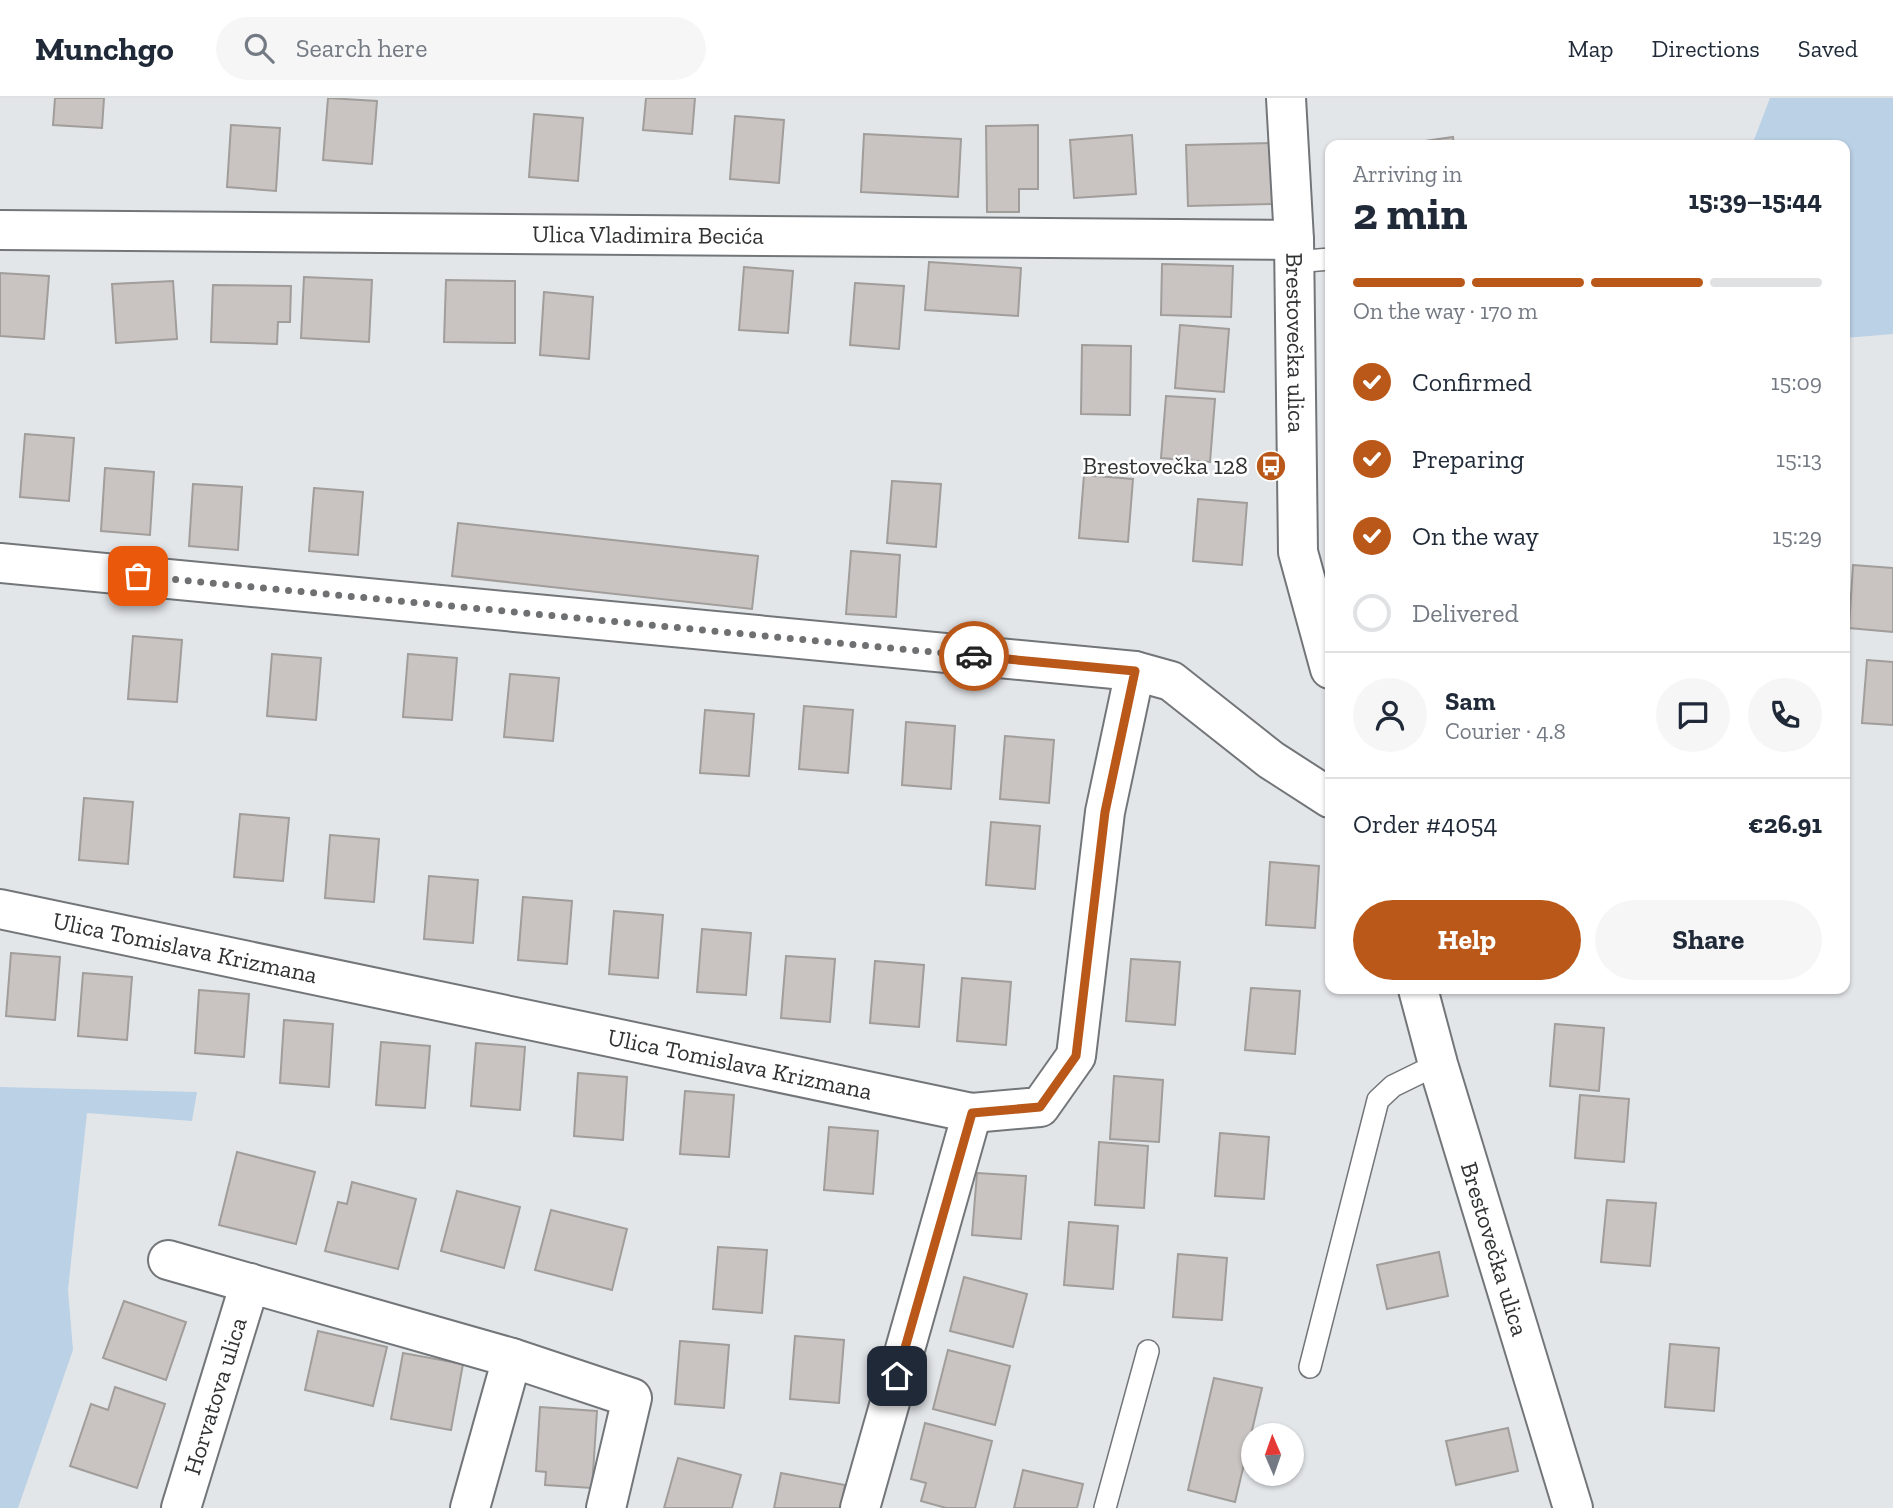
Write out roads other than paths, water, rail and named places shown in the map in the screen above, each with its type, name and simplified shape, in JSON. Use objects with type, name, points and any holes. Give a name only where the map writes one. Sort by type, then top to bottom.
[{"type":"street","name":"Brestovečka ulica","points":[[1286,98],[1306,254],[1298,552],[1325,651]]},
{"type":"street","name":"Ulica Vladimira Becića","points":[[0,230],[1306,254]]},
{"type":"street","points":[[0,563],[1135,671],[1171,681],[1271,760],[1325,794]]},
{"type":"street","name":"Ulica Tomislava Krizmana","points":[[0,909],[972,1113],[1040,1107],[1076,1056],[1105,812],[1135,671]]},
{"type":"street","name":"Brestovečka ulica","points":[[1419,994],[1438,1064],[1573,1508]]},
{"type":"street","points":[[860,1508],[972,1113]]},
{"type":"street","points":[[168,1260],[512,1358],[632,1398],[606,1508]]},
{"type":"street","name":"Horvatova ulica","points":[[181,1508],[250,1283]]},
{"type":"street","points":[[470,1508],[512,1358]]},
{"type":"lane","points":[[1310,1367],[1378,1100],[1393,1086],[1438,1064]]},
{"type":"lane","points":[[1105,1508],[1148,1351]]},
{"type":"place","name":"Brestovečka 128","points":[[1271,466]]}]
